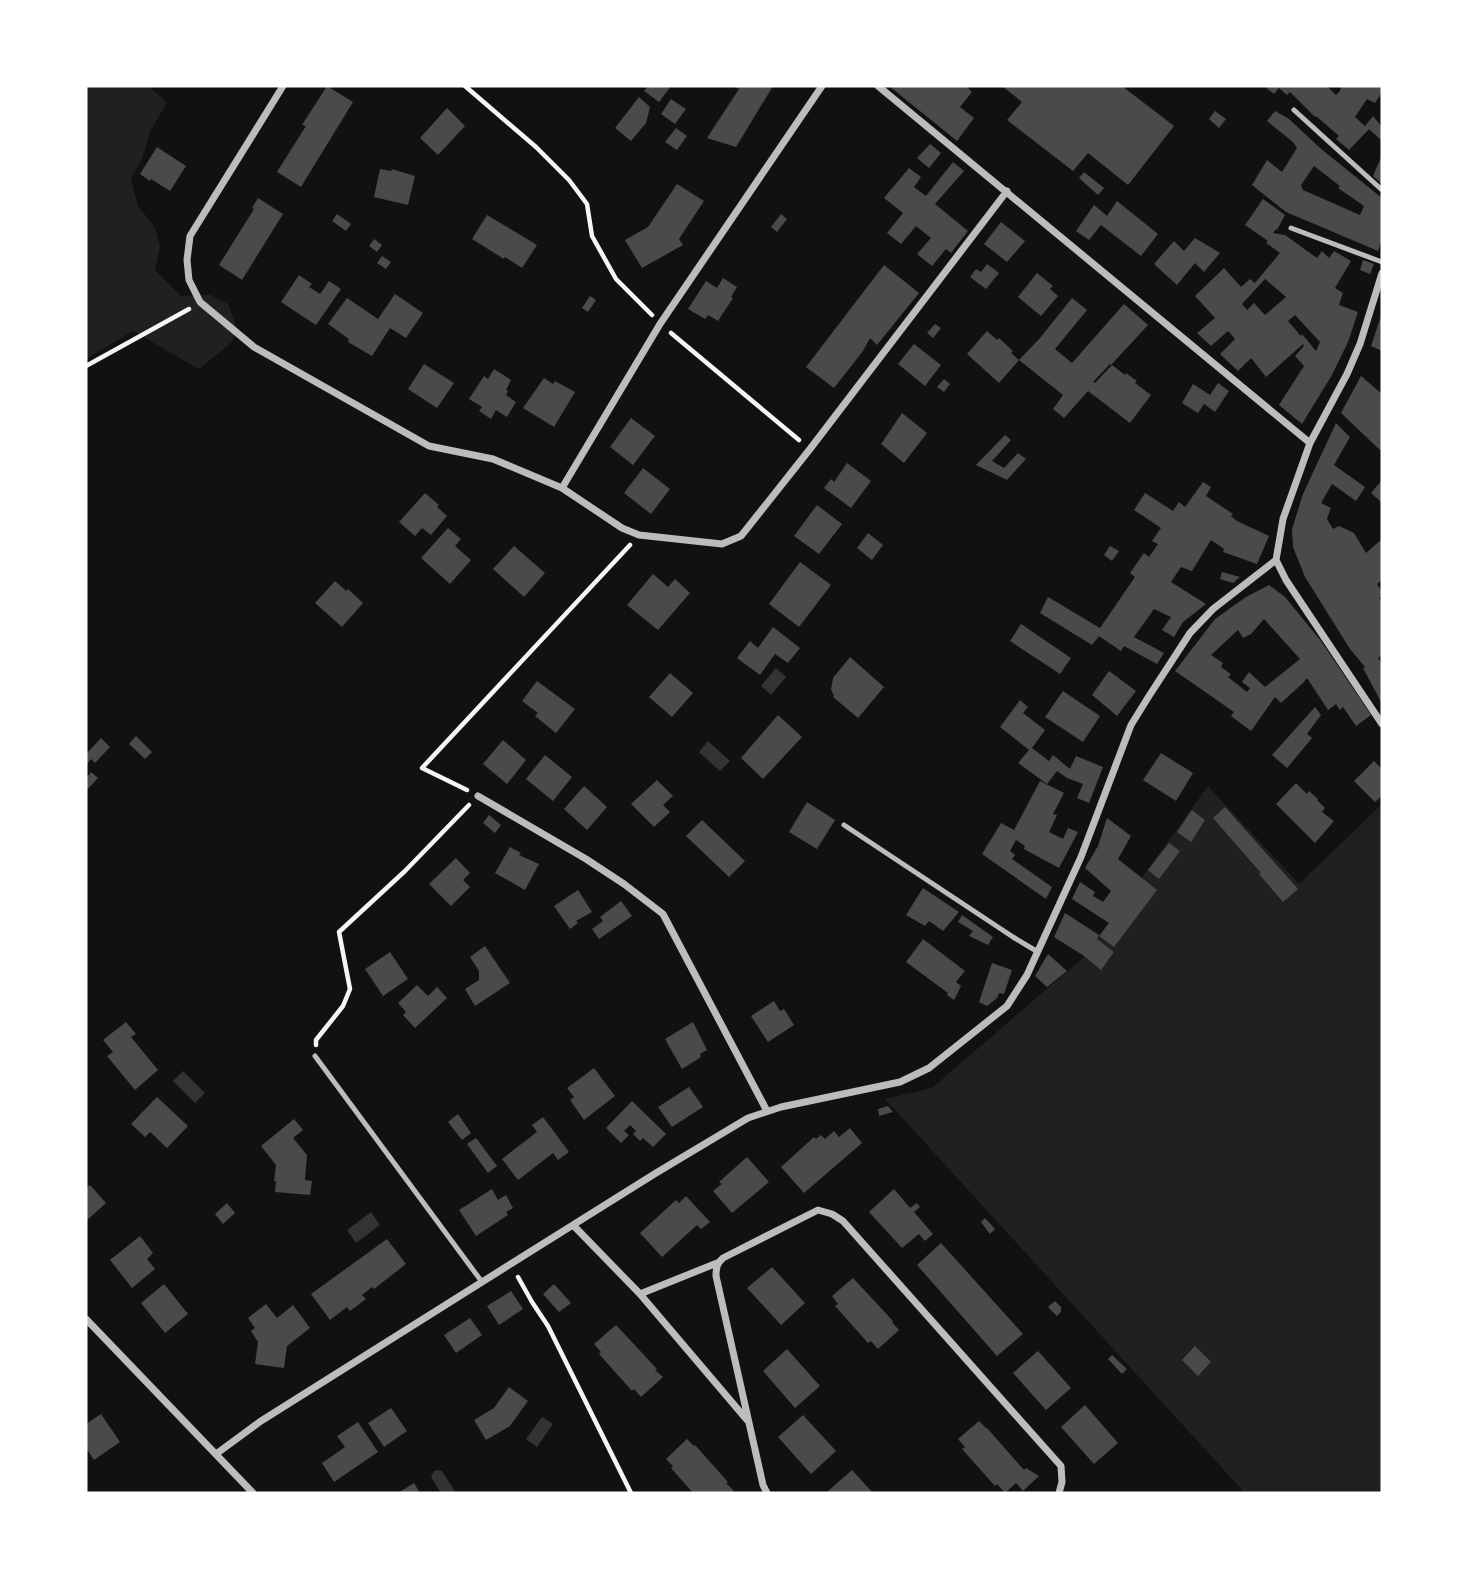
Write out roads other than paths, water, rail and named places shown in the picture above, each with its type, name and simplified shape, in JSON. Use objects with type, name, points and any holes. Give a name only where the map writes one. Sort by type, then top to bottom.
[{"type":"street","points":[[283,86],[190,236],[187,260],[189,280],[200,302],[254,346],[429,446],[493,459],[562,488],[622,528],[639,535],[722,544],[741,536],[1007,191]]},
{"type":"street","points":[[562,488],[660,324],[822,86]]},
{"type":"street","points":[[878,86],[1310,443]]},
{"type":"street","points":[[1382,273],[1360,344],[1310,443],[1283,520],[1276,560],[1286,580],[1382,724]]},
{"type":"street","points":[[216,1454],[261,1421],[748,1118],[781,1107],[900,1082],[929,1068],[1007,1006],[1027,975],[1085,846],[1131,724],[1190,633],[1213,609],[1276,560]]},
{"type":"street","points":[[478,796],[586,859],[663,914],[767,1111]]},
{"type":"street","points":[[640,1294],[718,1263],[818,1210],[832,1214],[843,1221],[1061,1466],[1062,1482],[1059,1493]]},
{"type":"street","points":[[573,1225],[640,1294],[749,1422]]},
{"type":"street","points":[[718,1263],[716,1276],[763,1485],[768,1493]]},
{"type":"street","points":[[86,1319],[253,1493]]},
{"type":"lane","points":[[1294,110],[1382,191]]},
{"type":"lane","points":[[1291,228],[1382,261]]},
{"type":"lane","points":[[844,825],[1038,951]]},
{"type":"lane","points":[[315,1056],[482,1282]]}]
